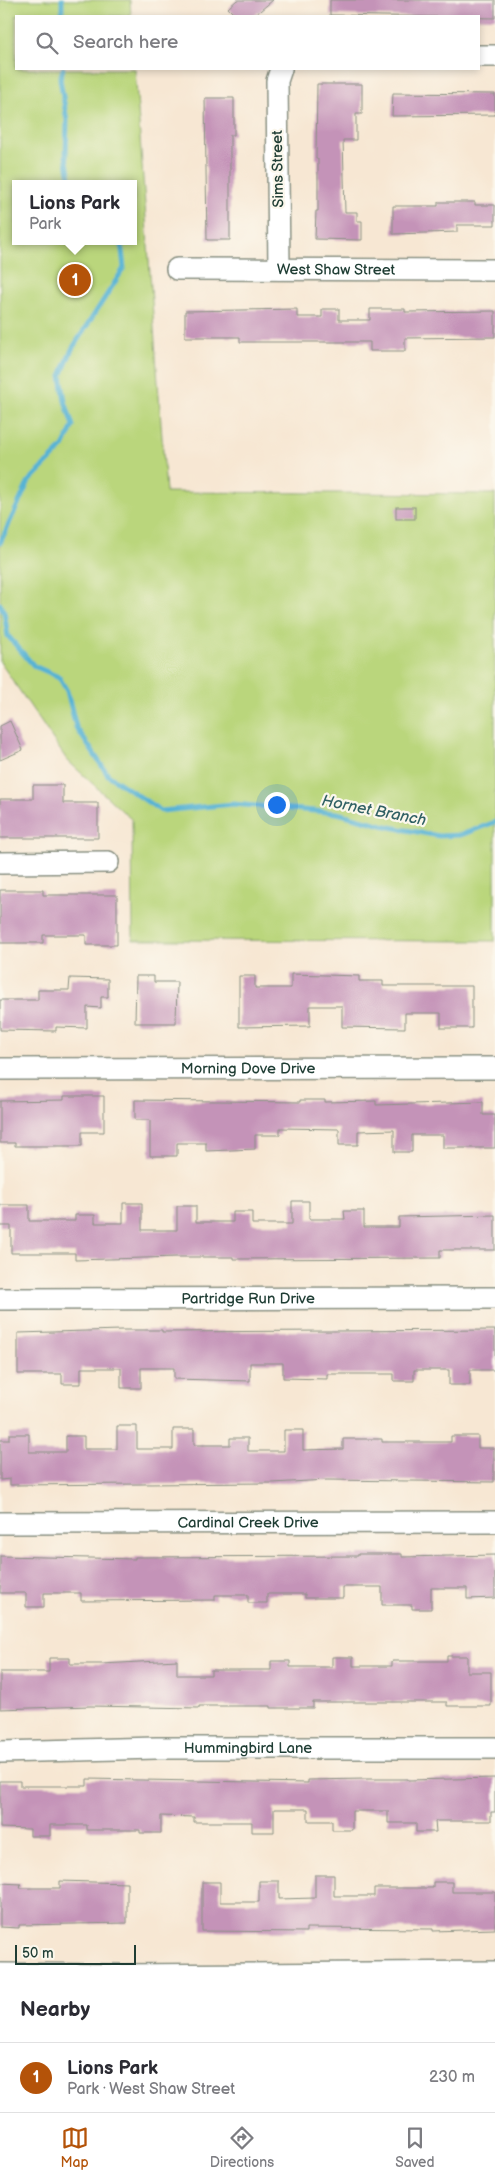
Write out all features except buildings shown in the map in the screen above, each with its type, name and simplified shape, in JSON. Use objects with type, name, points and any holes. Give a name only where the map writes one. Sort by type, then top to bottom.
[{"type":"street","points":[[480,56],[495,56]]},
{"type":"street","name":"Sims Street","points":[[279,269],[277,81],[281,70]]},
{"type":"street","name":"West Shaw Street","points":[[176,269],[495,270]]},
{"type":"street","points":[[0,863],[108,862]]},
{"type":"street","name":"Morning Dove Drive","points":[[0,1068],[495,1068]]},
{"type":"street","name":"Partridge Run Drive","points":[[0,1299],[495,1298]]},
{"type":"street","name":"Cardinal Creek Drive","points":[[0,1523],[495,1522]]},
{"type":"street","name":"Hummingbird Lane","points":[[0,1752],[156,1748],[495,1748]]},
{"type":"street","points":[[0,1974],[123,1976],[495,1972]]},
{"type":"green space","points":[[0,0],[130,0],[131,15],[15,15],[15,70],[135,70],[166,492],[495,494],[495,941],[133,940],[132,820],[67,760],[0,662]]},
{"type":"waterway","name":"Hornet Branch","points":[[62,0],[62,15]]},
{"type":"waterway","name":"Hornet Branch","points":[[63,70],[60,79],[67,121],[66,156],[70,180]]},
{"type":"waterway","name":"Hornet Branch","points":[[0,543],[29,481],[63,447],[73,426],[65,401],[61,376],[72,349],[124,268],[121,245]]},
{"type":"waterway","name":"Hornet Branch","points":[[0,604],[4,612],[8,636],[34,666],[59,677],[67,691],[76,727],[108,775],[161,811],[233,804],[337,813],[390,827],[439,836],[461,835],[495,822]]},
{"type":"place","name":"Lions Park","points":[[75,280]]}]
